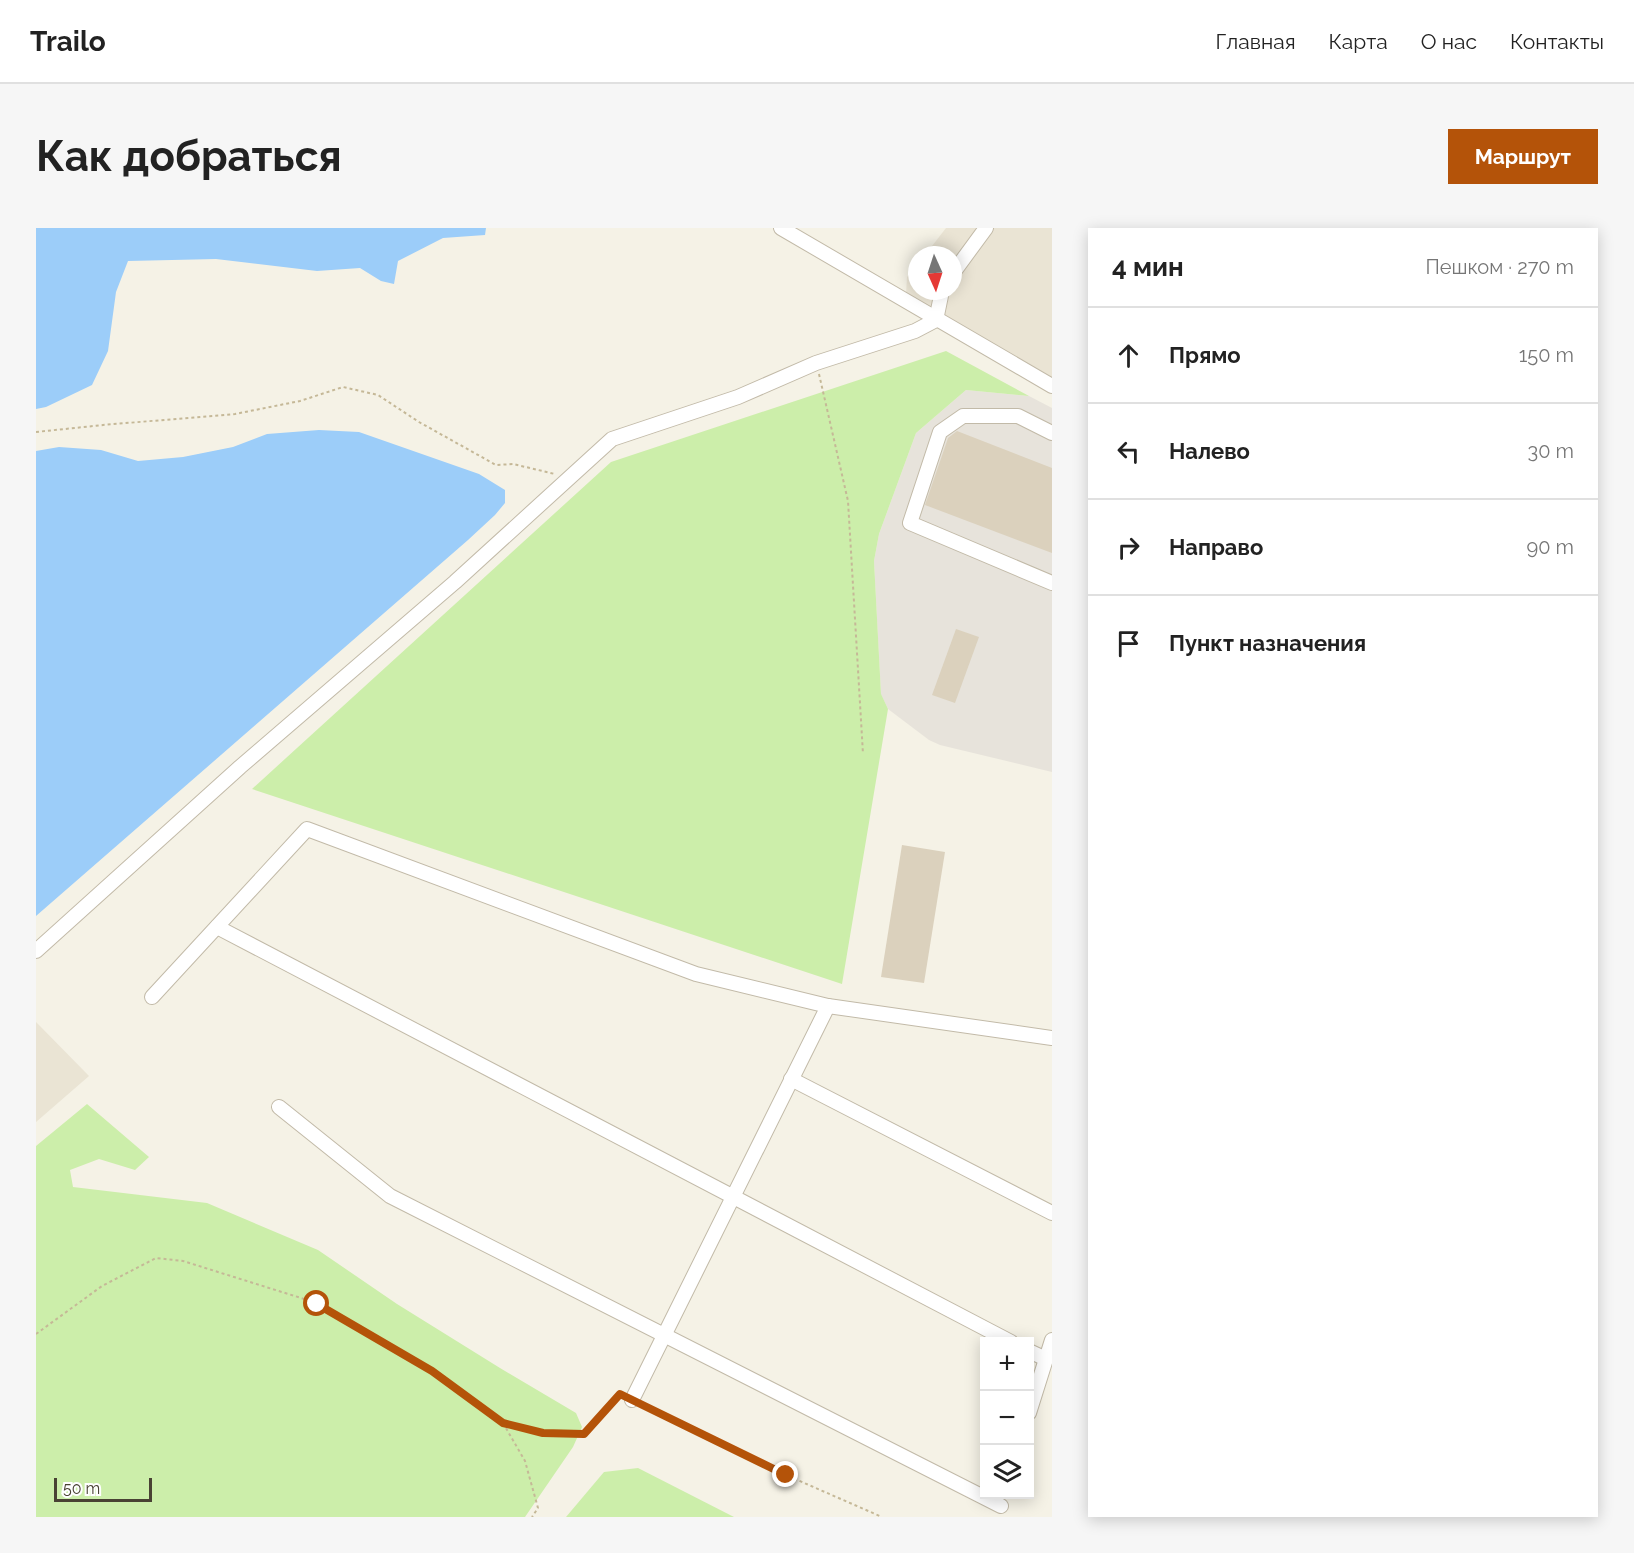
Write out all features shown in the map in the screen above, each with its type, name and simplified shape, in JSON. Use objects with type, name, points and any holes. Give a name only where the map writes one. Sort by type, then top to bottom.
[{"type":"street","points":[[781,228],[1052,386]]},
{"type":"street","points":[[962,261],[986,228]]},
{"type":"street","points":[[936,320],[940,300]]},
{"type":"street","points":[[36,951],[240,767],[455,582],[612,439],[738,397],[816,363],[915,331],[936,320]]},
{"type":"street","points":[[1052,433],[1018,416],[963,416],[940,432],[910,523],[1052,583]]},
{"type":"street","points":[[152,997],[307,829],[696,974],[828,1005],[1052,1038]]},
{"type":"street","points":[[217,927],[1003,1337]]},
{"type":"street","points":[[632,1400],[828,1005]]},
{"type":"street","points":[[791,1079],[1052,1212]]},
{"type":"street","points":[[279,1107],[390,1196],[1001,1506]]},
{"type":"street","points":[[1034,1397],[1052,1340]]},
{"type":"street","points":[[1034,1353],[1046,1359]]},
{"type":"path","points":[[816,363],[848,501],[863,754]]},
{"type":"path","points":[[36,432],[103,424],[235,414],[300,401],[343,387],[378,395],[427,427],[496,465],[513,464],[570,477]]},
{"type":"path","points":[[36,1334],[102,1286],[156,1258],[183,1261],[317,1304],[432,1371],[503,1423],[543,1433],[584,1434],[620,1394],[786,1475],[882,1517]]},
{"type":"path","points":[[503,1423],[525,1461],[538,1508],[532,1517]]},
{"type":"shaded area","points":[[946,228],[1052,228],[1052,377],[915,300],[962,300],[962,246],[932,246]]},
{"type":"shaded area","points":[[908,276],[908,296],[906,295]]},
{"type":"shaded area","points":[[966,390],[1029,396],[1052,408],[1052,772],[940,745],[929,740],[888,709],[881,695],[874,561],[879,534],[916,433]]},
{"type":"shaded area","points":[[36,1022],[89,1076],[36,1122]]},
{"type":"green space","points":[[946,351],[1029,396],[966,390],[916,433],[879,534],[874,561],[881,694],[888,709],[842,984],[252,789],[611,462]]},
{"type":"green space","points":[[87,1104],[149,1157],[135,1170],[99,1159],[70,1170],[73,1187],[207,1203],[318,1250],[397,1304],[576,1413],[582,1427],[573,1447],[525,1517],[36,1517],[36,1146]]},
{"type":"green space","points":[[638,1468],[734,1517],[566,1517],[604,1472]]},
{"type":"water","points":[[36,228],[486,228],[485,235],[443,238],[398,261],[394,284],[381,281],[360,268],[317,271],[216,259],[128,261],[116,292],[108,351],[92,385],[46,407],[36,409]]},
{"type":"water","points":[[319,430],[359,432],[479,474],[505,490],[505,503],[468,540],[36,916],[36,451],[59,447],[101,450],[138,461],[183,457],[233,447],[267,434]]},
{"type":"building","points":[[957,431],[1052,468],[1052,553],[925,505],[948,438]]},
{"type":"building","points":[[956,629],[979,637],[955,703],[932,695]]},
{"type":"building","points":[[902,845],[945,852],[924,983],[881,977]]},
{"type":"route","points":[[317,1304],[432,1371],[503,1423],[543,1433],[584,1434],[620,1394],[786,1475]]}]
